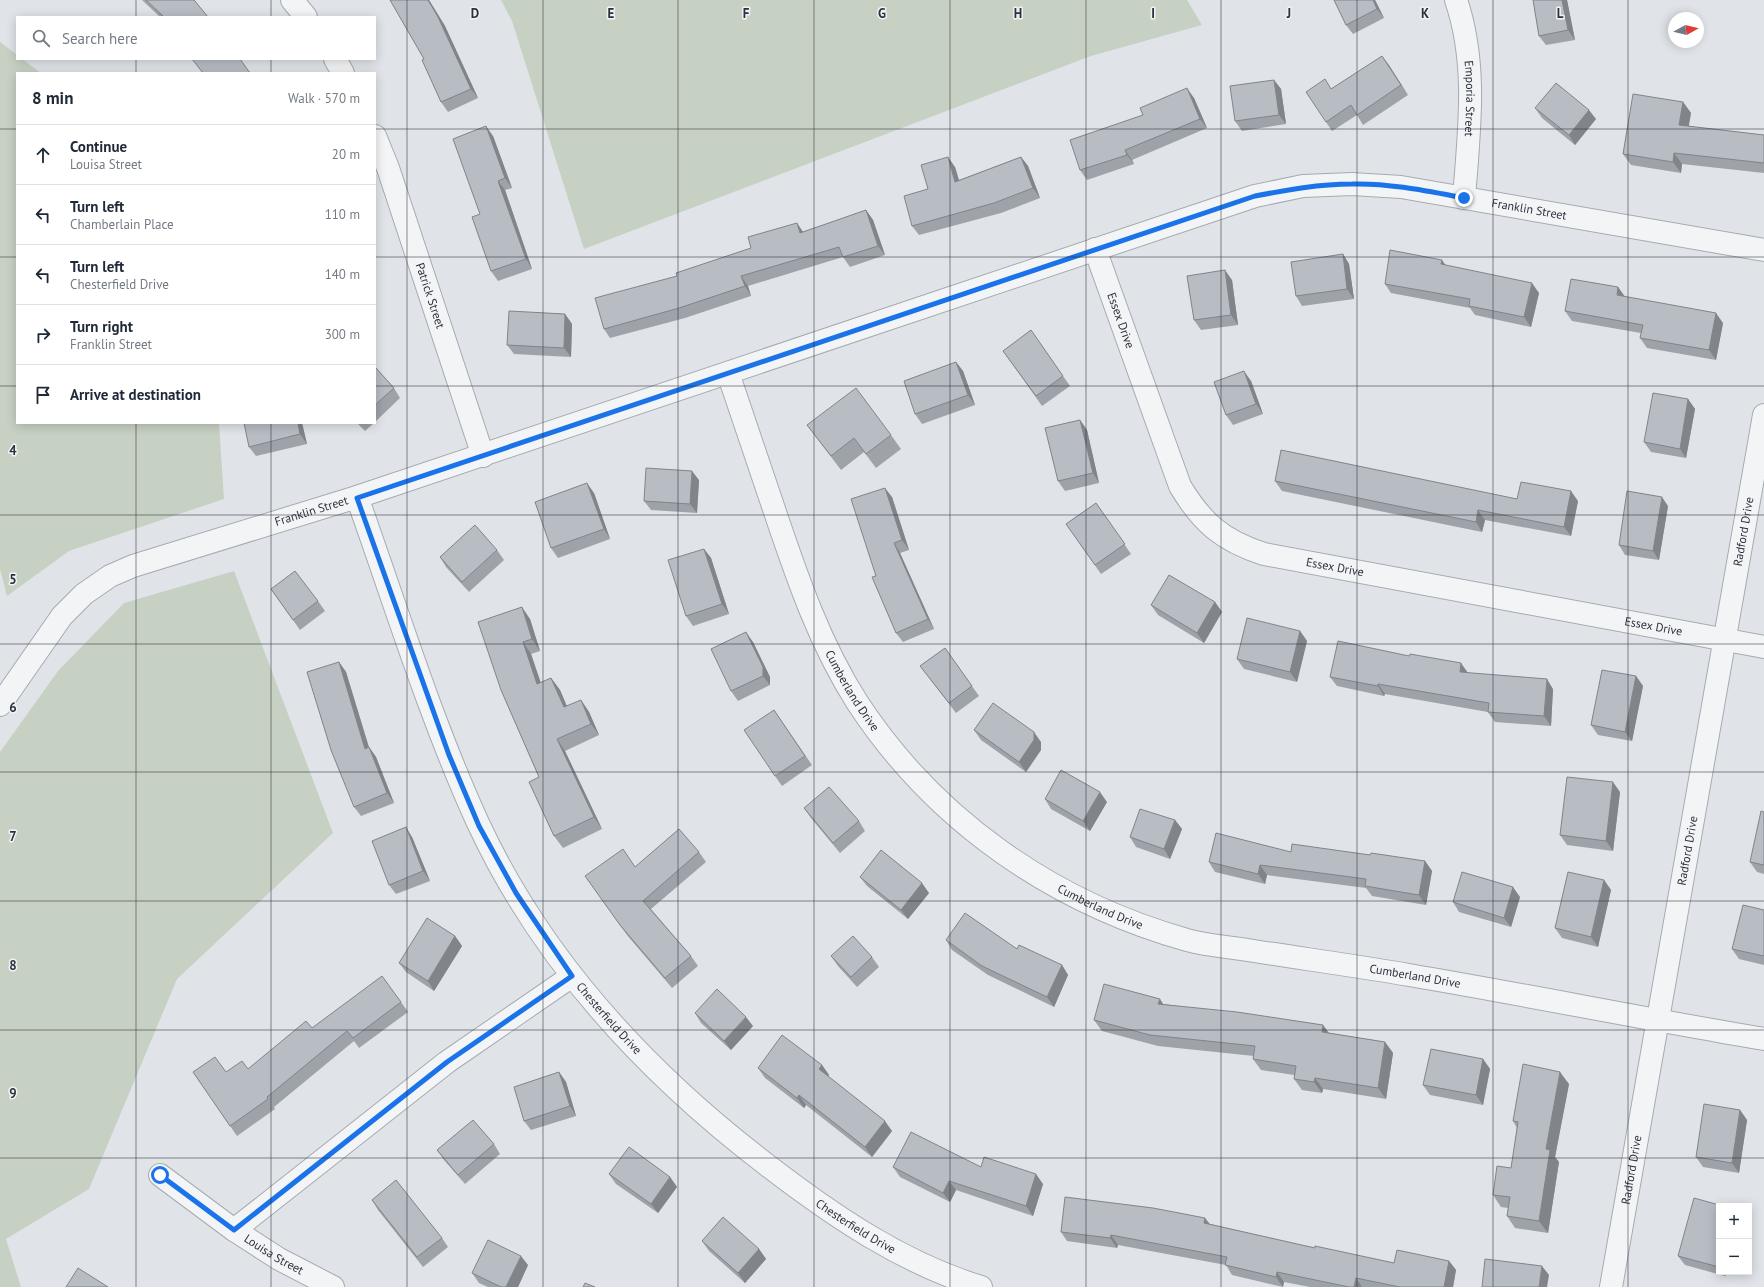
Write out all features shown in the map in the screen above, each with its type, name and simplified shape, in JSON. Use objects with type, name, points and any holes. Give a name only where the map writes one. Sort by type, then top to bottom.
[{"type":"street","points":[[292,0],[305,16]]},
{"type":"street","name":"Emporia Street","points":[[1456,0],[1469,50],[1472,91],[1464,198]]},
{"type":"street","points":[[336,60],[342,72]]},
{"type":"street","name":"Patrick Street","points":[[376,138],[388,168],[483,456]]},
{"type":"street","name":"Franklin Street","points":[[0,705],[62,616],[84,594],[110,576],[133,566],[357,498],[1255,196],[1303,186],[1352,184],[1394,186],[1764,250]]},
{"type":"street","name":"Essex Drive","points":[[1095,249],[1180,486],[1191,505],[1208,525],[1225,538],[1243,547],[1264,554],[1764,647]]},
{"type":"street","name":"Cumberland Drive","points":[[728,373],[803,596],[828,650],[850,689],[892,750],[932,795],[976,834],[1012,861],[1062,891],[1113,916],[1190,941],[1408,975],[1657,1021],[1764,1039]]},
{"type":"street","name":"Radford Drive","points":[[1611,1287],[1764,415]]},
{"type":"street","name":"Chesterfield Drive","points":[[357,498],[449,755],[479,826],[516,893],[572,976],[607,1019],[666,1080],[729,1136],[806,1195],[859,1231],[916,1261],[981,1287]]},
{"type":"street","points":[[234,1230],[447,1062],[572,976]]},
{"type":"street","name":"Louisa Street","points":[[160,1175],[234,1230],[279,1259],[333,1287]]},
{"type":"green space","points":[[501,0],[1187,0],[1202,25],[1091,56],[584,249],[512,21]]},
{"type":"green space","points":[[0,42],[16,54],[16,60],[23,60],[40,72],[16,72],[16,424],[219,424],[224,499],[69,551],[7,596],[0,569]]},
{"type":"green space","points":[[234,571],[333,833],[177,979],[89,1189],[6,1239],[21,1287],[0,1287],[0,752],[58,671],[124,603]]},
{"type":"building","points":[[146,0],[194,0],[207,16],[163,16]]},
{"type":"building","points":[[390,0],[428,0],[438,17],[471,89],[441,102],[422,60],[424,59]]},
{"type":"building","points":[[1334,0],[1373,0],[1377,9],[1346,25]]},
{"type":"building","points":[[1533,0],[1562,0],[1568,30],[1539,36]]},
{"type":"building","points":[[1382,56],[1401,85],[1357,115],[1351,105],[1326,122],[1306,92],[1325,79],[1331,89]]},
{"type":"building","points":[[193,60],[241,60],[249,72],[202,72]]},
{"type":"building","points":[[1274,80],[1279,115],[1235,121],[1230,86]]},
{"type":"building","points":[[1556,83],[1589,110],[1569,135],[1535,108]]},
{"type":"building","points":[[1187,88],[1200,119],[1125,150],[1127,155],[1080,170],[1070,140],[1143,115],[1140,108]]},
{"type":"building","points":[[1633,94],[1683,102],[1679,125],[1764,135],[1764,163],[1674,153],[1673,162],[1623,154]]},
{"type":"building","points":[[486,126],[505,178],[498,181],[526,259],[491,271],[472,217],[480,214],[453,139]]},
{"type":"building","points":[[948,157],[955,182],[1021,157],[1033,188],[994,203],[912,226],[904,196],[928,189],[921,165]]},
{"type":"building","points":[[866,210],[878,246],[843,257],[839,247],[741,276],[745,286],[679,308],[604,329],[595,298],[677,276],[676,273],[751,248],[748,237],[797,223],[800,233]]},
{"type":"building","points":[[1390,250],[1442,260],[1441,264],[1532,283],[1524,317],[1469,306],[1470,299],[1385,284]]},
{"type":"building","points":[[1343,254],[1347,289],[1296,296],[1291,262]]},
{"type":"building","points":[[1225,270],[1231,315],[1194,320],[1187,276]]},
{"type":"building","points":[[1571,279],[1618,287],[1617,295],[1716,313],[1709,350],[1640,338],[1643,325],[1565,311]]},
{"type":"building","points":[[509,311],[565,314],[564,348],[507,345]]},
{"type":"building","points":[[1031,330],[1063,376],[1036,396],[1003,351]]},
{"type":"building","points":[[956,362],[968,395],[915,414],[904,381]]},
{"type":"building","points":[[376,368],[394,388],[376,404]]},
{"type":"building","points":[[1244,371],[1256,404],[1226,415],[1214,382]]},
{"type":"building","points":[[856,388],[891,435],[866,454],[854,438],[831,456],[807,425]]},
{"type":"building","points":[[1653,393],[1688,399],[1680,449],[1644,442]]},
{"type":"building","points":[[1080,420],[1093,473],[1058,481],[1045,428]]},
{"type":"building","points":[[244,424],[298,424],[300,434],[249,447]]},
{"type":"building","points":[[1281,450],[1517,499],[1521,482],[1571,491],[1564,527],[1478,510],[1476,522],[1275,481]]},
{"type":"building","points":[[646,468],[692,471],[690,504],[644,501]]},
{"type":"building","points":[[587,483],[604,529],[551,548],[535,502]]},
{"type":"building","points":[[885,488],[902,540],[894,543],[928,619],[896,633],[872,577],[876,576],[851,499]]},
{"type":"building","points":[[1627,491],[1662,497],[1653,551],[1619,545]]},
{"type":"building","points":[[1096,503],[1125,544],[1095,565],[1066,524]]},
{"type":"building","points":[[475,525],[497,550],[462,582],[440,557]]},
{"type":"building","points":[[704,549],[722,604],[686,616],[668,560]]},
{"type":"building","points":[[295,571],[318,601],[293,620],[271,589]]},
{"type":"building","points":[[1169,575],[1215,602],[1197,633],[1151,605]]},
{"type":"building","points":[[522,607],[532,639],[523,642],[537,684],[551,678],[564,707],[581,700],[591,724],[557,739],[594,817],[554,836],[529,782],[539,777],[501,690],[478,622]]},
{"type":"building","points":[[1247,618],[1300,631],[1290,672],[1237,659]]},
{"type":"building","points":[[746,632],[763,667],[763,676],[731,691],[711,649]]},
{"type":"building","points":[[1338,641],[1409,656],[1410,654],[1461,663],[1460,672],[1547,679],[1544,716],[1488,712],[1489,703],[1330,677]]},
{"type":"building","points":[[945,648],[972,686],[949,703],[920,666]]},
{"type":"building","points":[[339,662],[365,749],[369,747],[387,793],[354,807],[331,750],[307,672]]},
{"type":"building","points":[[1602,670],[1636,676],[1625,732],[1591,725]]},
{"type":"building","points":[[993,703],[1034,732],[1034,740],[1019,762],[974,730]]},
{"type":"building","points":[[774,710],[805,756],[775,776],[744,730]]},
{"type":"building","points":[[1061,770],[1100,792],[1083,821],[1045,799]]},
{"type":"building","points":[[1567,777],[1613,782],[1606,841],[1560,835]]},
{"type":"building","points":[[829,787],[859,821],[833,843],[804,808]]},
{"type":"building","points":[[1140,809],[1175,820],[1164,849],[1130,837]]},
{"type":"building","points":[[1761,811],[1764,812],[1764,865],[1750,862]]},
{"type":"building","points":[[406,827],[423,871],[389,885],[372,841]]},
{"type":"building","points":[[679,829],[699,852],[643,901],[691,956],[665,978],[620,925],[585,876],[623,849],[635,867]]},
{"type":"building","points":[[1216,833],[1291,852],[1292,844],[1425,861],[1419,895],[1365,886],[1366,879],[1260,865],[1258,874],[1209,862]]},
{"type":"building","points":[[881,850],[922,883],[901,910],[860,877]]},
{"type":"building","points":[[1462,872],[1513,887],[1504,918],[1453,902]]},
{"type":"building","points":[[1568,872],[1604,880],[1591,937],[1555,928]]},
{"type":"building","points":[[1743,905],[1764,910],[1764,956],[1732,949]]},
{"type":"building","points":[[965,913],[1017,949],[1019,945],[1062,965],[1047,997],[982,966],[946,940]]},
{"type":"building","points":[[427,918],[455,936],[428,981],[399,963]]},
{"type":"building","points":[[853,936],[872,957],[851,977],[831,956]]},
{"type":"building","points":[[382,976],[401,1002],[353,1038],[347,1031],[267,1097],[268,1099],[230,1126],[193,1072],[215,1057],[226,1072],[242,1061],[248,1069],[306,1021],[312,1028]]},
{"type":"building","points":[[1104,984],[1160,999],[1158,1004],[1237,1012],[1323,1025],[1322,1032],[1385,1042],[1378,1088],[1315,1078],[1314,1082],[1294,1079],[1296,1066],[1253,1059],[1255,1046],[1150,1035],[1094,1020]]},
{"type":"building","points":[[717,989],[746,1017],[724,1041],[695,1013]]},
{"type":"building","points":[[782,1035],[822,1065],[819,1069],[885,1121],[865,1147],[799,1095],[797,1098],[758,1068]]},
{"type":"building","points":[[1431,1049],[1483,1059],[1476,1095],[1423,1085]]},
{"type":"building","points":[[1523,1064],[1560,1072],[1546,1149],[1550,1150],[1539,1221],[1507,1216],[1510,1197],[1493,1195],[1497,1166],[1511,1168],[1518,1122],[1513,1121]]},
{"type":"building","points":[[559,1072],[570,1106],[524,1121],[514,1087]]},
{"type":"building","points":[[1704,1104],[1740,1110],[1732,1163],[1696,1157]]},
{"type":"building","points":[[473,1120],[494,1144],[458,1175],[437,1150]]},
{"type":"building","points":[[911,1132],[981,1167],[984,1157],[1036,1174],[1026,1206],[949,1181],[943,1193],[893,1167]]},
{"type":"building","points":[[629,1147],[670,1177],[651,1204],[609,1174]]},
{"type":"building","points":[[396,1180],[442,1238],[417,1257],[372,1200]]},
{"type":"building","points":[[1065,1197],[1153,1208],[1205,1218],[1204,1223],[1315,1248],[1315,1246],[1394,1263],[1397,1250],[1449,1261],[1444,1287],[1400,1287],[1356,1278],[1354,1287],[1349,1287],[1277,1272],[1276,1277],[1225,1265],[1227,1257],[1111,1235],[1110,1238],[1061,1232]]},
{"type":"building","points":[[1694,1198],[1716,1204],[1716,1266],[1678,1256]]},
{"type":"building","points":[[723,1217],[759,1249],[738,1273],[702,1241]]},
{"type":"building","points":[[488,1240],[521,1256],[506,1287],[501,1287],[472,1273]]},
{"type":"building","points":[[1485,1259],[1542,1266],[1539,1287],[1482,1287]]},
{"type":"building","points":[[78,1268],[108,1287],[66,1287]]},
{"type":"building","points":[[585,1283],[595,1287],[583,1287]]},
{"type":"route","points":[[160,1175],[206,1211],[234,1230],[447,1062],[572,976],[558,958],[516,893],[479,826],[449,755],[357,498],[1255,196],[1303,186],[1352,184],[1401,187],[1464,198]]}]
